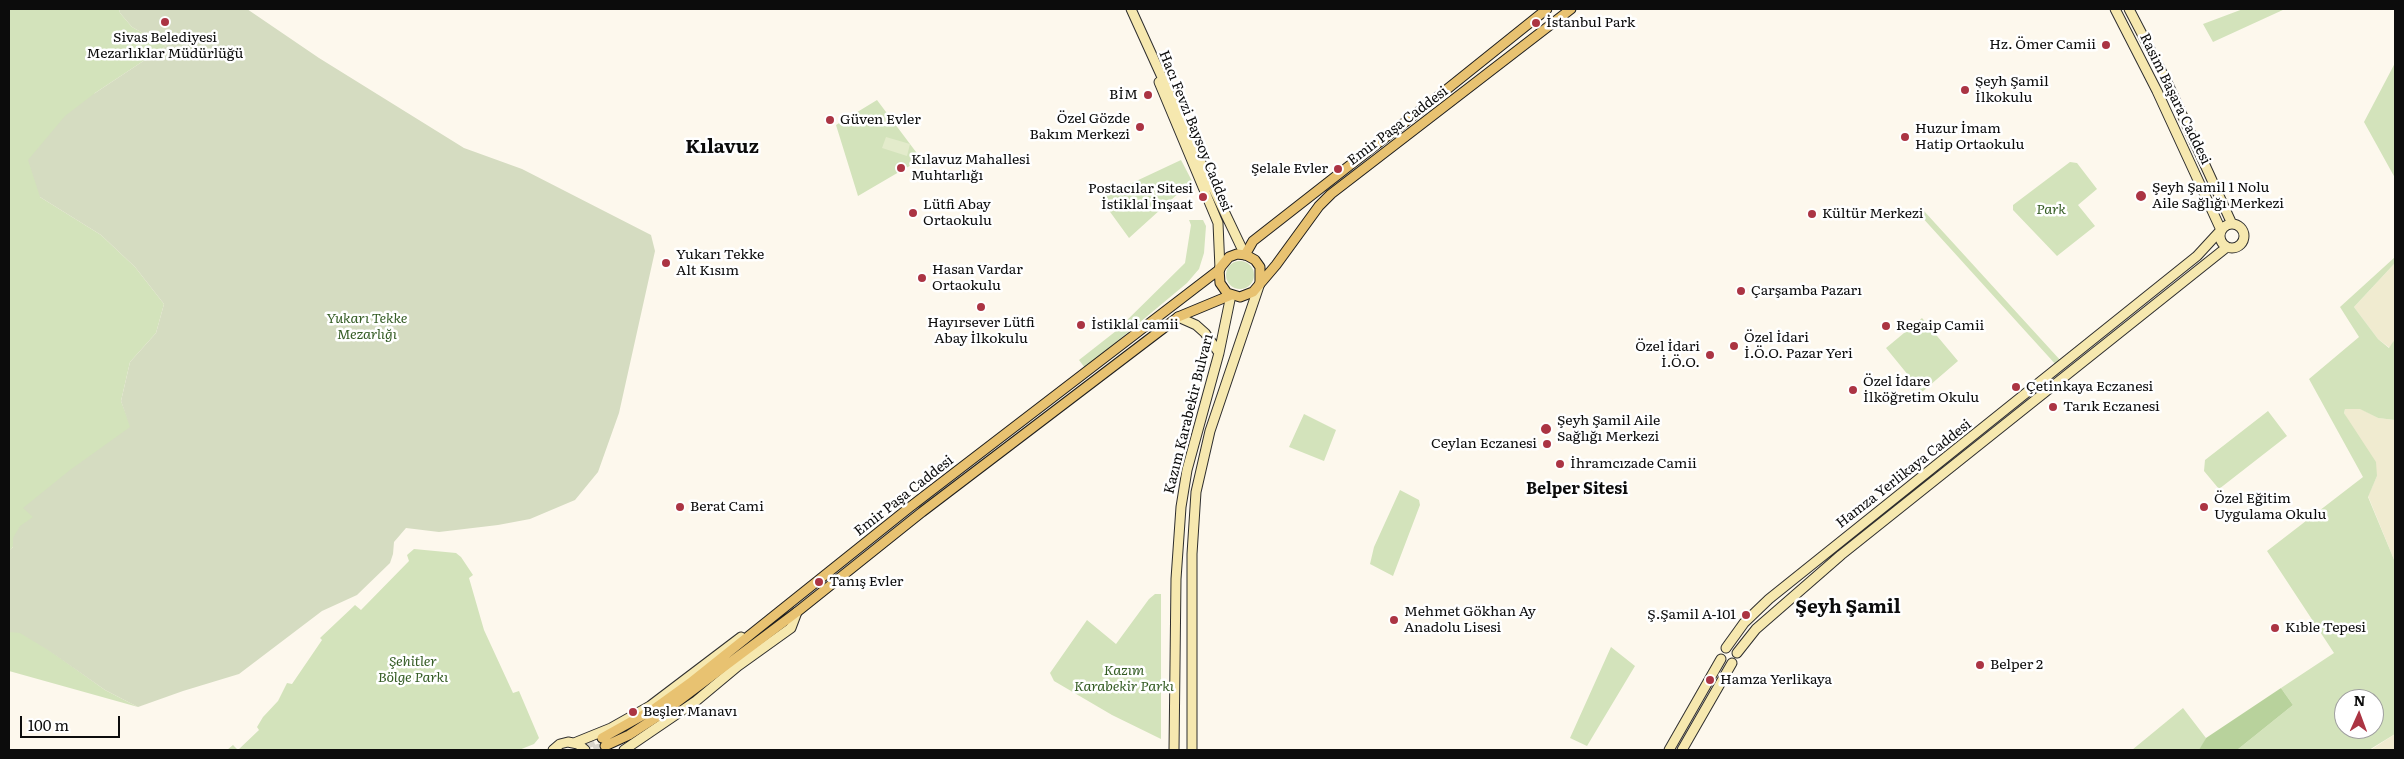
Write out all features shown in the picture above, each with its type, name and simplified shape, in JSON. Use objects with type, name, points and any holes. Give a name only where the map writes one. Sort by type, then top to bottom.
[{"type":"main road","name":"Emir Paşa Caddesi","points":[[1245,255],[1252,241],[1547,9]]},
{"type":"main road","name":"Emir Paşa Caddesi","points":[[1260,283],[1276,265],[1319,206],[1331,194],[1571,9]]},
{"type":"main road","points":[[1245,255],[1255,260],[1260,267],[1260,283],[1256,290],[1248,295],[1240,297],[1231,295],[1220,283],[1220,269],[1229,257],[1245,255]]},
{"type":"main road","name":"Emir Paşa Caddesi","points":[[1220,269],[910,507],[780,613],[654,709],[603,742],[629,735],[660,715],[797,612],[922,512],[1178,317],[1231,295]]},
{"type":"street","name":"Hacı Fevzi Baysoy Caddesi","points":[[1131,9],[1245,255]]},
{"type":"street","name":"Rasim Başara Caddesi","points":[[2115,9],[2157,90],[2221,230]]},
{"type":"street","name":"Rasim Başara Caddesi","points":[[2129,9],[2168,84],[2232,224]]},
{"type":"street","name":"Hacı Fevzi Baysoy Caddesi","points":[[1142,34],[1164,97],[1216,217],[1220,269]]},
{"type":"street","points":[[2227,224],[2232,224],[2241,228],[2244,238],[2238,246],[2228,247],[2221,241],[2221,230],[2227,224]]},
{"type":"street","name":"Hamza Yerlikaya Caddesi","points":[[1726,648],[1744,623],[1769,599],[2197,256],[2221,230]]},
{"type":"street","name":"Hamza Yerlikaya Caddesi","points":[[1737,653],[1756,629],[1841,555],[2228,247]]},
{"type":"street","name":"Kazım Karabekir Bulvarı","points":[[1192,750],[1192,554],[1196,492],[1203,456],[1215,413],[1260,283]]},
{"type":"street","name":"Kazım Karabekir Bulvarı","points":[[1174,750],[1176,588],[1181,507],[1187,470],[1218,353],[1231,295]]},
{"type":"street","points":[[1178,317],[1196,325],[1205,333],[1218,353]]},
{"type":"street","points":[[624,750],[696,702],[738,666],[791,628],[797,612]]},
{"type":"street","points":[[553,750],[562,744],[574,743],[611,728],[650,706],[759,623],[780,613]]},
{"type":"street","points":[[1669,750],[1721,659],[1722,652],[1726,648],[1732,648],[1737,653],[1736,660],[1682,750]]},
{"type":"street","points":[[1721,659],[1726,663],[1732,664]]},
{"type":"street","points":[[633,750],[635,746],[651,733]]},
{"type":"street","points":[[574,743],[585,750]]},
{"type":"shaded area","points":[[2395,263],[2395,339],[2390,348],[2378,339],[2354,307]]},
{"type":"shaded area","points":[[2345,409],[2361,409],[2378,418],[2395,420],[2395,562],[2368,496],[2377,476],[2344,413]]},
{"type":"shaded area","points":[[2395,734],[2395,750],[2369,750],[2372,749]]},
{"type":"green space","points":[[9,9],[119,9],[120,13],[132,27],[166,46],[95,93],[40,197],[101,235],[135,267],[164,304],[156,333],[130,362],[121,401],[131,427],[36,516],[9,552]]},
{"type":"green space","name":"Yukarı Tekke Mezarlığı","points":[[119,9],[247,9],[319,58],[464,148],[522,169],[651,235],[655,251],[619,413],[598,472],[575,500],[530,519],[498,525],[439,532],[406,528],[394,542],[390,563],[357,595],[322,611],[239,674],[138,707],[105,690],[20,633],[9,632],[9,551],[13,547],[13,538],[20,526],[33,517],[23,508],[70,470],[130,427],[121,401],[130,362],[156,333],[164,304],[135,267],[101,235],[40,197],[28,160],[65,116],[95,93],[166,46],[132,27],[120,13]]},
{"type":"green space","points":[[2243,9],[2285,9],[2213,42],[2203,24]]},
{"type":"green space","points":[[2395,63],[2395,178],[2364,122]]},
{"type":"green space","points":[[877,100],[919,156],[919,161],[906,168],[903,163],[895,167],[899,172],[858,196],[836,125]]},
{"type":"green space","points":[[886,137],[910,144],[907,156],[882,148]]},
{"type":"green space","points":[[1181,160],[1192,181],[1129,238],[1100,198]]},
{"type":"green space","name":"Park","points":[[2070,162],[2077,163],[2097,189],[2078,205],[2095,226],[2057,256],[2013,210],[2013,205]]},
{"type":"green space","points":[[1924,211],[2061,361],[2057,366],[1920,215]]},
{"type":"green space","points":[[1189,220],[1203,220],[1206,226],[1204,253],[1199,269],[1187,283],[1085,368],[1079,360],[1116,331],[1185,263],[1191,225]]},
{"type":"green space","points":[[2395,257],[2395,263],[2354,307],[2378,339],[2389,348],[2395,339],[2395,420],[2378,418],[2360,409],[2345,409],[2344,413],[2376,462],[2377,476],[2368,497],[2395,562],[2395,734],[2369,750],[2237,750],[2293,705],[2281,688],[2334,653],[2267,551],[2363,477],[2309,379],[2359,337],[2340,307]]},
{"type":"green space","points":[[1240,261],[1250,265],[1254,275],[1250,285],[1240,289],[1230,285],[1226,275],[1230,265]]},
{"type":"green space","points":[[1922,318],[1958,361],[1922,392],[1886,348]]},
{"type":"green space","points":[[2268,411],[2287,436],[2219,489],[2204,471],[2205,460]]},
{"type":"green space","points":[[1304,414],[1336,430],[1324,461],[1289,447]]},
{"type":"green space","points":[[1400,490],[1419,500],[1420,505],[1393,576],[1370,564],[1374,547]]},
{"type":"green space","name":"Şehitler Bölge Parkı","points":[[414,549],[456,553],[461,557],[473,575],[469,578],[484,630],[513,693],[519,691],[539,738],[534,744],[519,750],[238,750],[259,730],[257,727],[263,717],[278,701],[287,683],[292,684],[322,640],[320,638],[355,605],[361,610],[409,561],[407,555]]},
{"type":"green space","name":"Kazım Karabekir Parkı","points":[[1155,594],[1161,594],[1161,739],[1112,715],[1054,681],[1050,673],[1087,620],[1116,644],[1149,599]]},
{"type":"green space","points":[[9,629],[21,630],[105,690],[138,707],[9,671]]},
{"type":"green space","points":[[1611,647],[1635,666],[1587,746],[1570,738]]},
{"type":"green space","points":[[2281,688],[2293,705],[2237,750],[2199,750],[2206,738]]},
{"type":"green space","points":[[2183,708],[2206,738],[2200,750],[2132,750]]},
{"type":"green space","points":[[233,745],[238,750],[227,750]]},
{"type":"tunnel","points":[[573,750],[602,738]]},
{"type":"tunnel","points":[[594,750],[605,746]]},
{"type":"place","name":"Sivas Belediyesi Mezarlıklar Müdürlüğü","points":[[165,22]]},
{"type":"place","name":"İstanbul Park","points":[[1536,23]]},
{"type":"place","name":"Hz. Ömer Camii","points":[[2106,45]]},
{"type":"place","name":"Şeyh Şamil İlkokulu","points":[[1965,90]]},
{"type":"place","name":"BİM","points":[[1148,95]]},
{"type":"place","name":"Güven Evler","points":[[830,120]]},
{"type":"place","name":"Özel Gözde Bakım Merkezi","points":[[1140,127]]},
{"type":"place","name":"Huzur İmam Hatip Ortaokulu","points":[[1905,137]]},
{"type":"place","name":"Kılavuz Mahallesi Muhtarlığı","points":[[901,168]]},
{"type":"place","name":"Şelale Evler","points":[[1338,169]]},
{"type":"place","name":"Şeyh Şamil 1 Nolu Aile Sağlığı Merkezi","points":[[2141,196]]},
{"type":"place","name":"Postacılar Sitesi İstiklal İnşaat","points":[[1203,197]]},
{"type":"place","name":"Lütfi Abay Ortaokulu","points":[[913,213]]},
{"type":"place","name":"Kültür Merkezi","points":[[1812,214]]},
{"type":"place","name":"Yukarı Tekke Alt Kısım","points":[[666,263]]},
{"type":"place","name":"Hasan Vardar Ortaokulu","points":[[922,278]]},
{"type":"place","name":"Çarşamba Pazarı","points":[[1741,291]]},
{"type":"place","name":"Hayırsever Lütfi Abay İlkokulu","points":[[981,307]]},
{"type":"place","name":"İstiklal camii","points":[[1081,325]]},
{"type":"place","name":"Regaip Camii","points":[[1886,326]]},
{"type":"place","name":"Özel İdari İ.Ö.O. Pazar Yeri","points":[[1734,346]]},
{"type":"place","name":"Özel İdari İ.Ö.O.","points":[[1710,355]]},
{"type":"place","name":"Çetinkaya Eczanesi","points":[[2016,387]]},
{"type":"place","name":"Özel İdare İlköğretim Okulu","points":[[1853,390]]},
{"type":"place","name":"Tarık Eczanesi","points":[[2053,407]]},
{"type":"place","name":"Şeyh Şamil Aile Sağlığı Merkezi","points":[[1546,429]]},
{"type":"place","name":"Ceylan Eczanesi","points":[[1547,444]]},
{"type":"place","name":"İhramcızade Camii","points":[[1560,464]]},
{"type":"place","name":"Berat Cami","points":[[680,507]]},
{"type":"place","name":"Özel Eğitim Uygulama Okulu","points":[[2204,507]]},
{"type":"place","name":"Tanış Evler","points":[[819,582]]},
{"type":"place","name":"Ş.Şamil A-101","points":[[1746,615]]},
{"type":"place","name":"Mehmet Gökhan Ay Anadolu Lisesi","points":[[1394,620]]},
{"type":"place","name":"Kıble Tepesi","points":[[2275,628]]},
{"type":"place","name":"Belper 2","points":[[1980,665]]},
{"type":"place","name":"Hamza Yerlikaya","points":[[1710,680]]},
{"type":"place","name":"Beşler Manavı","points":[[633,712]]},
{"type":"district","name":"Kılavuz","points":[[722,147]]},
{"type":"district","name":"Belper Sitesi","points":[[1577,489]]},
{"type":"district","name":"Şeyh Şamil","points":[[1848,607]]}]
